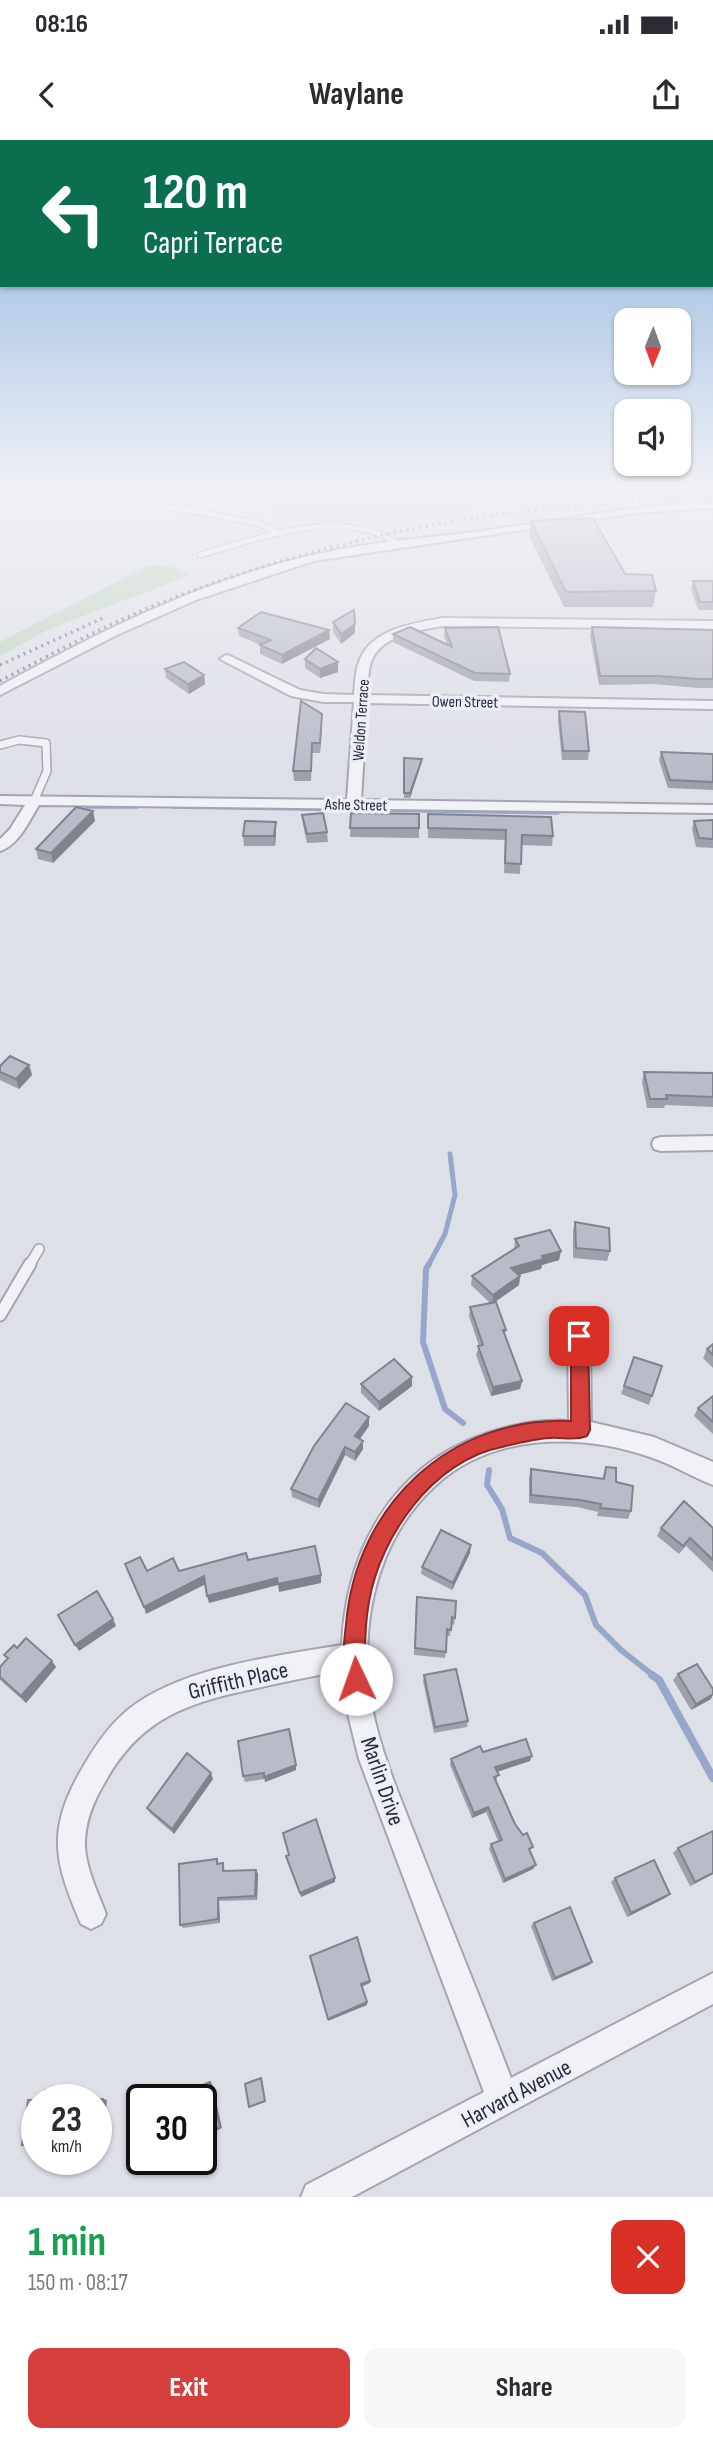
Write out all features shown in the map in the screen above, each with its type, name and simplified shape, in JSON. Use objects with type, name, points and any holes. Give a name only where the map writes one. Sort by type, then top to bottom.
[{"type":"street","points":[[0,691],[91,643],[236,582]]},
{"type":"street","name":"Weldon Terrace","points":[[354,804],[363,668],[375,647],[402,631],[426,624],[461,622],[713,625]]},
{"type":"street","name":"Owen Street","points":[[226,659],[296,693],[360,699],[713,705]]},
{"type":"street","name":"Ashe Street","points":[[0,800],[713,809]]},
{"type":"street","points":[[0,846],[16,831],[34,801]]},
{"type":"street","points":[[661,1144],[713,1143]]},
{"type":"street","points":[[579,1336],[580,1430]]},
{"type":"street","name":"Marlin Drive","points":[[503,2099],[374,1762],[358,1702],[354,1656],[358,1601],[371,1558],[401,1505],[433,1472],[458,1455],[496,1439],[550,1429],[580,1430],[627,1439],[689,1461],[713,1474]]},
{"type":"street","name":"Griffith Place","points":[[91,1914],[77,1875],[70,1840],[82,1796],[97,1766],[121,1735],[159,1703],[201,1686],[354,1656]]},
{"type":"street","name":"Harvard Avenue","points":[[318,2197],[713,1989]]},
{"type":"lane","points":[[0,745],[19,740],[46,743],[47,771],[34,801]]},
{"type":"lane","points":[[0,1315],[39,1249]]},
{"type":"green space","points":[[116,582],[173,582],[51,628],[0,656],[0,642]]},
{"type":"building","points":[[561,582],[654,582],[656,591],[566,592]]},
{"type":"building","points":[[693,582],[713,582],[713,602],[700,602]]},
{"type":"building","points":[[354,610],[355,624],[341,634],[333,622]]},
{"type":"building","points":[[261,612],[329,630],[282,655],[260,645],[271,640],[238,628]]},
{"type":"building","points":[[410,627],[452,647],[445,628],[498,627],[510,674],[475,673],[393,634]]},
{"type":"building","points":[[592,627],[713,630],[713,679],[600,676]]},
{"type":"building","points":[[316,648],[338,662],[320,669],[305,659]]},
{"type":"building","points":[[184,662],[204,675],[188,684],[165,669]]},
{"type":"building","points":[[301,701],[322,714],[320,743],[312,743],[311,771],[293,771]]},
{"type":"building","points":[[559,711],[585,712],[589,751],[563,751]]},
{"type":"building","points":[[661,752],[713,754],[713,782],[670,780]]},
{"type":"building","points":[[404,758],[422,759],[410,793],[404,793]]},
{"type":"building","points":[[76,807],[93,811],[51,853],[36,849]]},
{"type":"building","points":[[323,813],[327,832],[307,834],[302,815]]},
{"type":"building","points":[[351,813],[419,814],[419,828],[350,828]]},
{"type":"building","points":[[428,814],[551,817],[553,836],[522,835],[521,864],[505,863],[506,830],[428,828]]},
{"type":"building","points":[[713,820],[713,839],[699,838],[694,821]]},
{"type":"building","points":[[245,821],[276,822],[274,836],[243,836]]},
{"type":"building","points":[[10,1056],[29,1065],[16,1079],[0,1072],[0,1066]]},
{"type":"building","points":[[644,1072],[713,1073],[713,1097],[666,1095],[667,1099],[650,1099]]},
{"type":"building","points":[[575,1222],[609,1228],[610,1251],[576,1248]]},
{"type":"building","points":[[550,1230],[561,1251],[511,1268],[520,1276],[493,1295],[472,1276],[519,1246],[515,1239]]},
{"type":"building","points":[[496,1302],[506,1330],[503,1330],[522,1381],[493,1387],[478,1346],[483,1345],[470,1307]]},
{"type":"building","points":[[713,1344],[713,1355],[707,1349]]},
{"type":"building","points":[[634,1357],[662,1366],[652,1396],[624,1386]]},
{"type":"building","points":[[394,1359],[412,1377],[379,1402],[361,1384]]},
{"type":"building","points":[[713,1396],[713,1422],[698,1408]]},
{"type":"building","points":[[346,1403],[369,1417],[355,1436],[363,1441],[355,1452],[345,1447],[318,1500],[291,1489],[314,1446]]},
{"type":"building","points":[[606,1467],[616,1468],[616,1482],[633,1486],[631,1511],[600,1508],[601,1504],[580,1500],[531,1495],[531,1469],[604,1479]]},
{"type":"building","points":[[684,1501],[713,1528],[713,1560],[690,1538],[683,1546],[661,1528]]},
{"type":"building","points":[[441,1530],[471,1545],[453,1583],[422,1567]]},
{"type":"building","points":[[315,1546],[321,1575],[278,1584],[277,1578],[207,1596],[204,1576],[144,1607],[125,1564],[140,1557],[147,1571],[173,1558],[179,1571],[246,1553],[248,1560]]},
{"type":"building","points":[[97,1591],[113,1619],[75,1645],[58,1615]]},
{"type":"building","points":[[417,1597],[456,1601],[455,1618],[452,1617],[451,1630],[447,1629],[446,1652],[415,1648]]},
{"type":"building","points":[[26,1638],[52,1661],[21,1696],[0,1677],[0,1667],[8,1658],[4,1655],[14,1645],[17,1648]]},
{"type":"building","points":[[697,1664],[713,1689],[713,1694],[696,1704],[678,1674]]},
{"type":"building","points":[[456,1669],[468,1721],[435,1727],[424,1675]]},
{"type":"building","points":[[289,1729],[296,1765],[264,1777],[264,1773],[243,1776],[238,1741]]},
{"type":"building","points":[[526,1739],[532,1756],[495,1767],[499,1775],[494,1777],[515,1824],[523,1835],[527,1833],[533,1847],[529,1849],[536,1865],[505,1879],[491,1844],[502,1840],[488,1807],[474,1813],[451,1759],[480,1746],[483,1752]]},
{"type":"building","points":[[187,1753],[211,1773],[172,1829],[147,1808]]},
{"type":"building","points":[[316,1819],[335,1878],[300,1893],[286,1856],[289,1855],[283,1833]]},
{"type":"building","points":[[713,1831],[713,1873],[695,1882],[678,1848]]},
{"type":"building","points":[[217,1859],[217,1864],[223,1863],[223,1871],[256,1870],[255,1896],[218,1898],[218,1919],[180,1925],[179,1864]]},
{"type":"building","points":[[654,1860],[670,1894],[631,1913],[615,1878]]},
{"type":"building","points":[[570,1907],[592,1962],[555,1978],[534,1923]]},
{"type":"building","points":[[357,1937],[370,1981],[361,1984],[367,2002],[328,2019],[310,1956]]},
{"type":"building","points":[[261,2078],[265,2101],[249,2107],[245,2084]]},
{"type":"waterway","points":[[86,807],[137,807]]},
{"type":"waterway","points":[[172,807],[558,813]]},
{"type":"waterway","points":[[428,1266],[445,1234],[455,1195],[450,1154]]},
{"type":"waterway","points":[[429,1264],[426,1269],[423,1342],[445,1409],[463,1423]]},
{"type":"waterway","points":[[489,1470],[487,1485],[502,1509],[510,1538],[542,1553],[585,1595],[596,1625],[621,1650],[654,1676]]},
{"type":"waterway","points":[[652,1675],[659,1680],[713,1778]]},
{"type":"railway","points":[[0,681],[153,606],[218,582]]},
{"type":"railway","points":[[0,665],[103,618]]},
{"type":"route","points":[[356,1679],[354,1656],[358,1601],[371,1558],[401,1505],[433,1472],[458,1455],[496,1439],[550,1429],[580,1430],[579,1336]]}]
